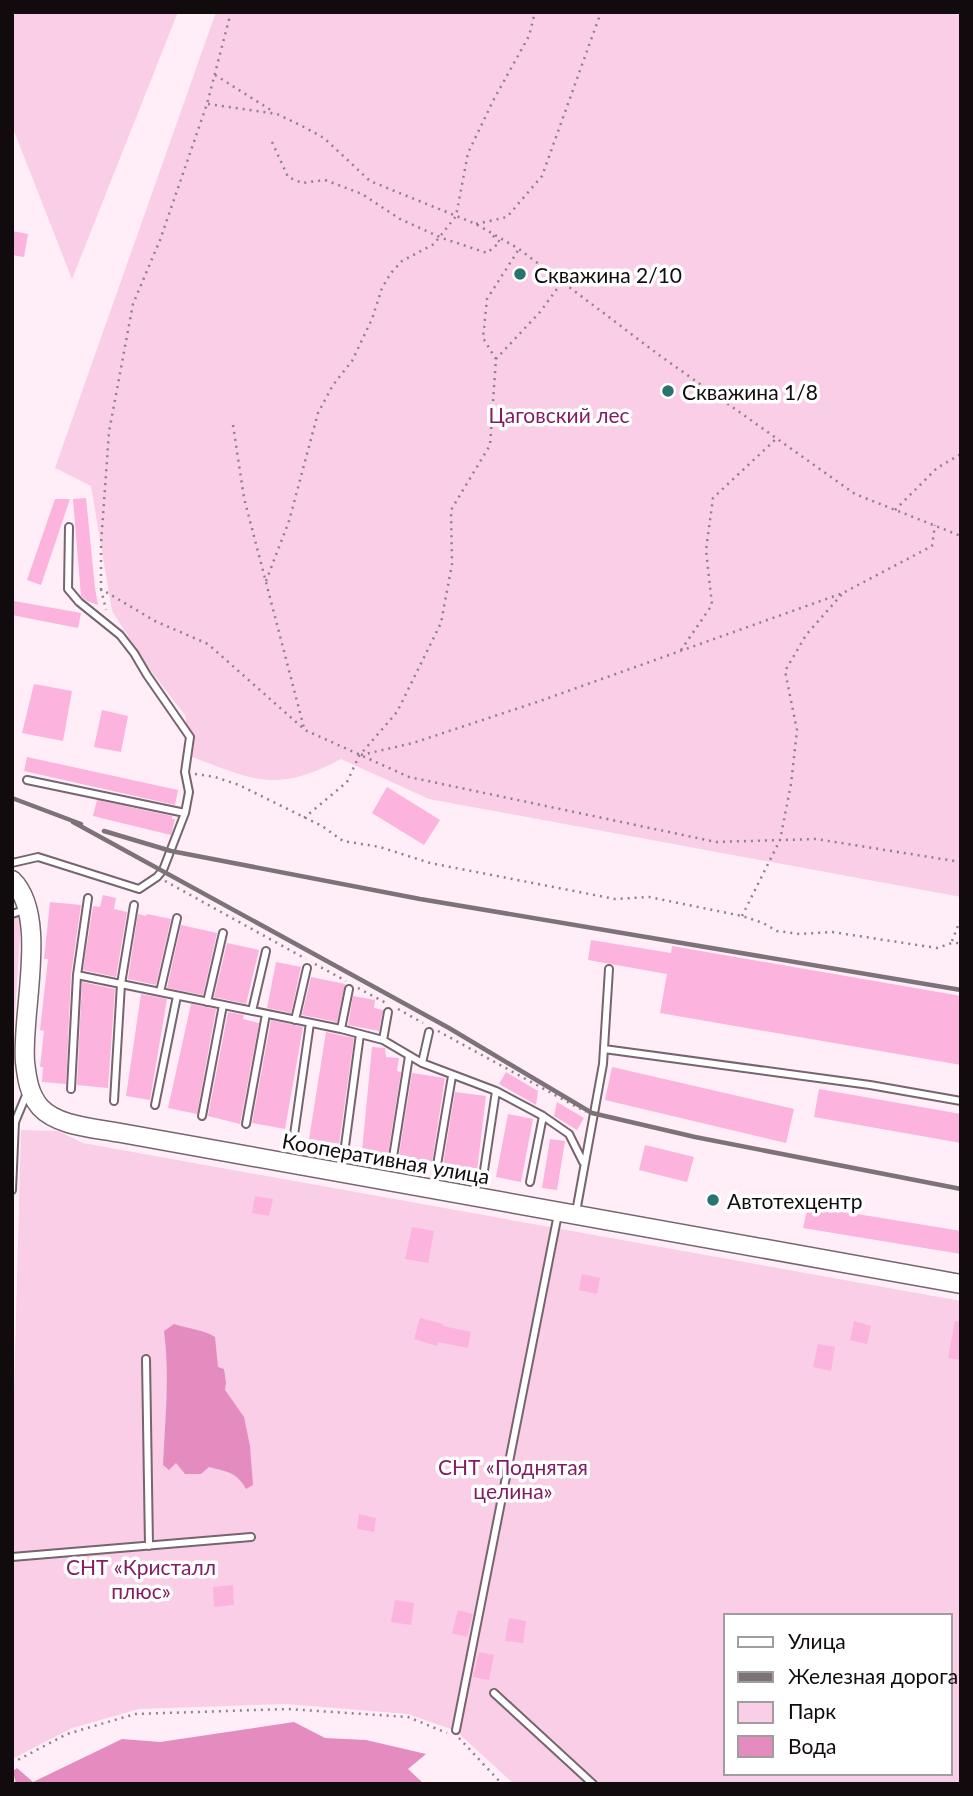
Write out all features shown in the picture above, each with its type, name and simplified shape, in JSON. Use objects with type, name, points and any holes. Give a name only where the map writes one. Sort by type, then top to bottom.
[{"type":"main road","points":[[12,880],[20,887],[21,911],[32,932],[23,1041],[29,1089]]},
{"type":"main road","name":"Кооперативная улица","points":[[29,1089],[41,1108],[56,1118],[72,1123],[961,1284]]},
{"type":"lane","points":[[12,863],[38,857],[139,889],[163,870],[185,813],[189,792],[185,772],[190,737],[134,653],[111,626],[79,602],[68,589],[68,527]]},
{"type":"lane","points":[[27,780],[185,813]]},
{"type":"lane","points":[[71,1089],[76,975],[88,898]]},
{"type":"lane","points":[[114,1101],[121,984],[134,905]]},
{"type":"lane","points":[[160,992],[177,918]]},
{"type":"lane","points":[[207,1002],[223,933]]},
{"type":"lane","points":[[252,1011],[266,951]]},
{"type":"lane","points":[[295,1020],[307,968]]},
{"type":"lane","points":[[456,1731],[567,1214],[583,1162],[604,1049],[609,968]]},
{"type":"lane","points":[[76,975],[383,1040],[422,1063],[496,1091],[543,1116],[569,1134],[583,1162]]},
{"type":"lane","points":[[341,1029],[349,989]]},
{"type":"lane","points":[[155,1105],[177,996]]},
{"type":"lane","points":[[202,1116],[223,1005]]},
{"type":"lane","points":[[383,1040],[388,1012]]},
{"type":"lane","points":[[246,1124],[266,1014]]},
{"type":"lane","points":[[294,1135],[310,1023]]},
{"type":"lane","points":[[422,1063],[432,1031]]},
{"type":"lane","points":[[345,1146],[360,1034]]},
{"type":"lane","points":[[604,1049],[870,1085],[961,1101]]},
{"type":"lane","points":[[393,1157],[409,1056]]},
{"type":"lane","points":[[437,1165],[452,1076]]},
{"type":"lane","points":[[12,1190],[15,1122],[29,1089]]},
{"type":"lane","points":[[483,1177],[496,1091]]},
{"type":"lane","points":[[530,1182],[543,1116]]},
{"type":"lane","points":[[146,1359],[149,1546]]},
{"type":"lane","points":[[12,1557],[251,1537]]},
{"type":"lane","points":[[494,1693],[593,1784]]},
{"type":"path","points":[[111,626],[101,589],[101,544],[109,432],[133,304],[160,240],[207,104],[230,12]]},
{"type":"path","points":[[266,581],[289,521],[318,413],[333,385],[352,361],[391,272],[402,261],[434,244],[456,216],[468,153],[529,36],[535,12]]},
{"type":"path","points":[[476,224],[507,217],[542,176],[601,12]]},
{"type":"path","points":[[214,74],[277,114],[324,138],[370,181],[476,224],[519,249],[659,355],[855,494],[961,536]]},
{"type":"path","points":[[207,104],[277,114]]},
{"type":"path","points":[[272,142],[288,177],[302,183],[324,180],[362,194],[400,219],[472,250],[487,253],[500,242],[482,228]]},
{"type":"path","points":[[304,818],[347,782],[359,756],[397,712],[441,623],[452,564],[451,510],[490,445],[496,359],[483,338],[488,299],[519,249]]},
{"type":"path","points":[[496,359],[516,340],[562,282]]},
{"type":"path","points":[[233,425],[244,498],[305,730]]},
{"type":"path","points":[[681,650],[712,605],[706,550],[713,498],[777,438]]},
{"type":"path","points":[[895,510],[937,468],[961,454]]},
{"type":"path","points":[[359,756],[451,730],[843,593],[932,547],[935,525]]},
{"type":"path","points":[[101,589],[155,621],[208,644],[305,730],[409,777],[716,842],[816,839],[961,862]]},
{"type":"path","points":[[742,916],[780,840],[791,784],[797,730],[785,671],[806,635],[843,593]]},
{"type":"path","points":[[185,772],[215,777],[239,785],[322,826],[343,841],[380,847],[430,863],[615,899],[649,897],[742,916],[777,931],[800,934],[832,932],[937,948],[961,943]]},
{"type":"path","points":[[157,877],[387,1003]]},
{"type":"path","points":[[952,943],[961,918]]},
{"type":"path","points":[[399,1010],[423,1023]]},
{"type":"path","points":[[432,1031],[592,1116]]},
{"type":"path","points":[[12,1763],[67,1734],[135,1714],[288,1709],[408,1717],[457,1737],[502,1784]]},
{"type":"green space","points":[[15,12],[178,12],[72,279],[12,126],[12,29]]},
{"type":"green space","name":"Цаговский лес","points":[[216,12],[961,12],[961,897],[429,799],[341,759],[300,776],[266,780],[233,772],[192,757],[185,715],[147,666],[112,611],[91,486],[55,468]]},
{"type":"green space","points":[[12,908],[21,919],[12,1061]]},
{"type":"green space","name":"СНТ «Поднятая целина»","points":[[21,1130],[58,1131],[83,1143],[961,1301],[961,1784],[514,1784],[456,1731],[408,1714],[286,1704],[139,1709],[72,1728],[12,1759],[12,1465]]},
{"type":"water","points":[[174,1324],[215,1337],[218,1367],[224,1369],[225,1390],[244,1417],[250,1446],[253,1485],[246,1489],[235,1475],[226,1471],[209,1467],[201,1474],[185,1474],[176,1463],[169,1470],[163,1465],[167,1381],[164,1331]]},
{"type":"water","points":[[294,1722],[325,1738],[366,1740],[426,1754],[408,1769],[424,1784],[16,1784],[13,1771],[17,1768],[33,1782],[122,1739],[160,1742]]},
{"type":"building","points":[[12,231],[28,234],[24,257],[12,255]]},
{"type":"building","points":[[86,498],[98,605],[81,596],[73,499]]},
{"type":"building","points":[[55,499],[70,499],[41,585],[27,580]]},
{"type":"building","points":[[14,601],[81,613],[78,628],[12,615]]},
{"type":"building","points":[[34,684],[72,691],[63,741],[22,733]]},
{"type":"building","points":[[102,710],[128,716],[121,752],[94,747]]},
{"type":"building","points":[[27,757],[178,790],[175,805],[24,771]]},
{"type":"building","points":[[387,787],[440,820],[424,845],[372,813]]},
{"type":"building","points":[[97,800],[172,816],[172,819],[175,819],[171,835],[93,816]]},
{"type":"building","points":[[103,895],[116,898],[114,909],[127,912],[116,977],[83,970],[93,906],[100,907]]},
{"type":"building","points":[[50,902],[81,905],[71,975],[66,1084],[42,1082],[43,1067],[40,1067],[44,1031],[40,1030],[48,959],[44,959]]},
{"type":"building","points":[[138,914],[171,919],[156,985],[128,979]]},
{"type":"building","points":[[181,925],[217,933],[203,995],[167,988]]},
{"type":"building","points":[[591,940],[671,953],[672,946],[961,996],[961,1065],[660,1013],[667,974],[588,960]]},
{"type":"building","points":[[227,943],[259,950],[246,1004],[214,997]]},
{"type":"building","points":[[276,962],[301,967],[291,1013],[267,1008]]},
{"type":"building","points":[[311,977],[345,984],[337,1022],[302,1015]]},
{"type":"building","points":[[82,982],[115,989],[108,1088],[77,1085]]},
{"type":"building","points":[[141,994],[167,999],[150,1100],[126,1096]]},
{"type":"building","points":[[353,996],[375,1000],[374,1008],[383,1010],[379,1031],[348,1025]]},
{"type":"building","points":[[191,1004],[216,1009],[197,1114],[168,1108]]},
{"type":"building","points":[[228,1012],[244,1015],[243,1019],[259,1023],[240,1124],[208,1116]]},
{"type":"building","points":[[271,1020],[303,1027],[285,1129],[252,1123]]},
{"type":"building","points":[[326,1032],[354,1038],[339,1144],[309,1139]]},
{"type":"building","points":[[372,1047],[385,1048],[386,1057],[399,1058],[397,1071],[401,1072],[388,1154],[362,1151]]},
{"type":"building","points":[[612,1067],[794,1109],[786,1143],[605,1100]]},
{"type":"building","points":[[506,1072],[538,1091],[536,1105],[499,1084]]},
{"type":"building","points":[[412,1073],[445,1078],[432,1162],[406,1159],[406,1156],[399,1155]]},
{"type":"building","points":[[819,1089],[961,1114],[961,1143],[814,1117]]},
{"type":"building","points":[[455,1092],[486,1096],[477,1171],[443,1164]]},
{"type":"building","points":[[557,1102],[584,1118],[577,1130],[554,1116]]},
{"type":"building","points":[[508,1114],[533,1119],[521,1182],[496,1177]]},
{"type":"building","points":[[550,1139],[565,1141],[557,1190],[542,1188]]},
{"type":"building","points":[[645,1145],[694,1157],[687,1182],[639,1170]]},
{"type":"building","points":[[255,1196],[273,1199],[269,1216],[252,1213]]},
{"type":"building","points":[[808,1206],[961,1231],[961,1254],[803,1228]]},
{"type":"building","points":[[412,1227],[434,1231],[428,1263],[405,1259]]},
{"type":"building","points":[[582,1274],[600,1278],[597,1294],[579,1290]]},
{"type":"building","points":[[420,1318],[471,1332],[468,1348],[438,1342],[437,1346],[414,1339]]},
{"type":"building","points":[[854,1321],[871,1326],[867,1344],[850,1340]]},
{"type":"building","points":[[955,1321],[961,1322],[961,1360],[948,1358]]},
{"type":"building","points":[[818,1344],[835,1347],[831,1371],[813,1367]]},
{"type":"building","points":[[359,1514],[376,1518],[374,1532],[357,1529]]},
{"type":"building","points":[[233,1585],[234,1605],[214,1607],[213,1587]]},
{"type":"building","points":[[395,1600],[414,1603],[411,1625],[391,1622]]},
{"type":"building","points":[[458,1610],[473,1614],[467,1637],[452,1633]]},
{"type":"building","points":[[509,1618],[526,1621],[523,1643],[505,1641]]},
{"type":"building","points":[[479,1652],[494,1655],[489,1680],[473,1677]]},
{"type":"railway","points":[[12,798],[81,824]]},
{"type":"railway","points":[[73,822],[449,1028],[592,1113],[695,1137],[961,1189]]},
{"type":"railway","points":[[104,831],[171,851],[420,899],[961,990]]},
{"type":"place","name":"Скважина 2/10","points":[[520,274]]},
{"type":"place","name":"Скважина 1/8","points":[[668,391]]},
{"type":"place","name":"Автотехцентр","points":[[713,1200]]},
{"type":"park label","name":"СНТ «Кристалл плюс»","points":[[141,1578]]}]
